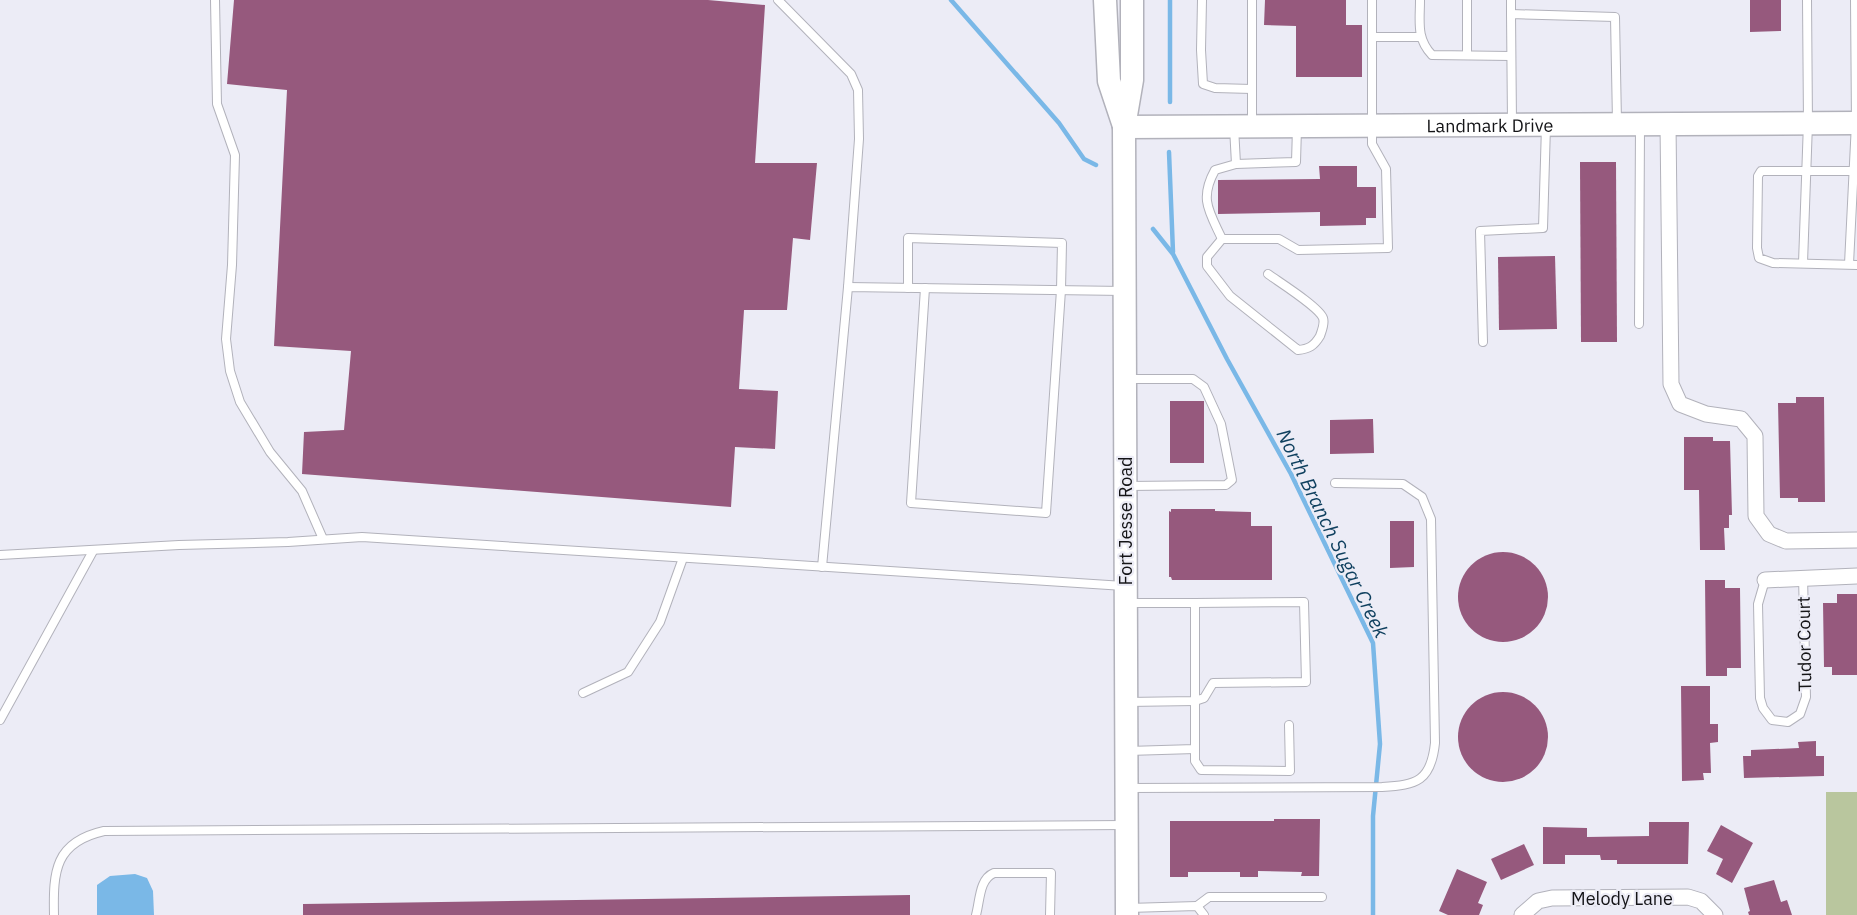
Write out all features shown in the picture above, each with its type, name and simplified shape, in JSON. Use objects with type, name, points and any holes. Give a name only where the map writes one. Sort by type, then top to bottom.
[{"type":"main road","name":"Fort Jesse Road","points":[[1105,0],[1109,81],[1124,127]]},
{"type":"main road","name":"Fort Jesse Road","points":[[1127,911],[1124,127],[1132,80],[1132,0]]},
{"type":"main road","name":"Landmark Drive","points":[[1124,127],[1856,123]]},
{"type":"street","points":[[1668,124],[1671,384],[1680,404],[1706,414],[1741,419],[1755,436],[1756,516],[1770,534],[1786,541],[1857,540]]},
{"type":"street","points":[[1765,580],[1857,576]]},
{"type":"street","name":"Melody Lane","points":[[1526,910],[1539,901],[1551,898],[1688,897],[1701,902],[1713,912]]},
{"type":"lane","points":[[215,0],[217,104],[235,154],[232,265],[226,339],[230,371],[240,402],[270,452],[302,491],[323,539]]},
{"type":"lane","points":[[778,0],[851,74],[858,90],[859,139],[848,287],[822,567]]},
{"type":"lane","points":[[1202,0],[1203,84],[1215,88],[1252,89]]},
{"type":"lane","points":[[1236,164],[1252,89],[1252,0]]},
{"type":"lane","points":[[1222,239],[1279,240],[1298,250],[1388,248],[1386,170],[1372,144],[1372,0]]},
{"type":"lane","points":[[1420,0],[1420,37],[1432,55],[1511,56]]},
{"type":"lane","points":[[1467,0],[1467,55]]},
{"type":"lane","points":[[1511,0],[1512,125]]},
{"type":"lane","points":[[1803,263],[1808,123],[1808,0]]},
{"type":"lane","points":[[1855,0],[1856,123],[1855,171],[1853,264],[1773,263],[1759,258],[1757,248],[1758,176],[1761,171],[1855,171]]},
{"type":"lane","points":[[1511,14],[1615,17],[1629,124],[1639,324]]},
{"type":"lane","points":[[1372,37],[1420,37]]},
{"type":"lane","points":[[1484,342],[1480,231],[1543,228],[1546,125]]},
{"type":"lane","points":[[1222,239],[1207,206],[1207,185],[1215,170],[1236,164],[1296,162],[1297,126]]},
{"type":"lane","points":[[908,288],[908,238],[1062,243],[1046,513],[911,503],[925,288]]},
{"type":"lane","points":[[1222,239],[1207,257],[1207,266],[1230,296],[1289,344],[1298,350],[1309,349],[1317,342],[1323,328],[1323,318],[1317,310],[1268,274]]},
{"type":"lane","points":[[848,287],[1124,291]]},
{"type":"lane","points":[[1125,379],[1193,379],[1199,382],[1204,387],[1221,424],[1232,480],[1226,485],[1125,486]]},
{"type":"lane","points":[[1126,788],[1382,787],[1409,785],[1425,774],[1433,762],[1435,743],[1431,519],[1422,497],[1403,484],[1335,483]]},
{"type":"lane","points":[[0,555],[362,537],[822,567],[1195,603],[1304,602],[1306,682],[1213,683],[1204,698],[1195,701],[1126,702]]},
{"type":"lane","points":[[0,720],[93,551]]},
{"type":"lane","points":[[583,693],[628,672],[660,622],[682,558]]},
{"type":"lane","name":"Tudor Court","points":[[1765,580],[1758,604],[1760,698],[1763,708],[1772,720],[1788,722],[1800,714],[1806,697],[1803,577]]},
{"type":"lane","points":[[1195,603],[1195,761],[1201,770],[1290,771],[1289,725]]},
{"type":"lane","points":[[1126,751],[1195,749]]},
{"type":"lane","points":[[54,915],[54,889],[59,862],[69,846],[86,835],[104,831],[1126,825]]},
{"type":"lane","points":[[976,915],[984,882],[989,875],[994,873],[1052,873],[1050,915]]},
{"type":"lane","points":[[1127,911],[1197,906],[1209,897],[1322,897]]},
{"type":"lane","points":[[1197,906],[1204,915]]},
{"type":"green space","points":[[1826,792],[1857,792],[1857,915],[1826,915]]},
{"type":"water","points":[[135,874],[147,878],[153,891],[154,915],[97,915],[97,885],[110,876]]},
{"type":"building","points":[[234,0],[708,0],[765,5],[755,163],[817,163],[810,240],[793,238],[787,310],[744,310],[739,389],[778,391],[775,449],[735,447],[731,507],[302,474],[304,432],[344,430],[351,351],[274,346],[287,90],[227,84]]},
{"type":"building","points":[[1265,0],[1346,0],[1346,25],[1362,25],[1362,77],[1296,77],[1296,26],[1264,25]]},
{"type":"building","points":[[1750,0],[1781,0],[1781,31],[1750,32]]},
{"type":"building","points":[[1580,162],[1616,162],[1617,342],[1581,342]]},
{"type":"building","points":[[1319,166],[1357,166],[1357,187],[1376,187],[1376,218],[1366,218],[1366,225],[1320,226],[1320,212],[1218,214],[1218,180],[1320,179]]},
{"type":"building","points":[[1555,256],[1557,329],[1499,330],[1498,257]]},
{"type":"building","points":[[1796,397],[1824,397],[1825,502],[1798,502],[1798,498],[1780,498],[1778,403],[1796,403]]},
{"type":"building","points":[[1170,401],[1204,401],[1204,463],[1170,463]]},
{"type":"building","points":[[1373,419],[1374,453],[1330,454],[1330,420]]},
{"type":"building","points":[[1684,437],[1713,437],[1713,441],[1730,441],[1732,515],[1729,515],[1729,528],[1724,528],[1725,550],[1700,550],[1699,490],[1684,490]]},
{"type":"building","points":[[1171,509],[1251,512],[1251,526],[1272,526],[1272,580],[1172,580],[1169,577],[1169,511],[1171,512]]},
{"type":"building","points":[[1390,521],[1414,521],[1414,567],[1390,568]]},
{"type":"building","points":[[1503,552],[1520,556],[1535,565],[1544,580],[1548,597],[1544,614],[1535,629],[1520,638],[1503,642],[1486,638],[1471,629],[1462,614],[1458,597],[1462,580],[1471,565],[1486,556]]},
{"type":"building","points":[[1705,580],[1725,580],[1725,588],[1740,588],[1741,668],[1727,668],[1727,676],[1706,676]]},
{"type":"building","points":[[1837,594],[1857,594],[1857,675],[1832,675],[1832,667],[1824,667],[1823,603],[1837,603]]},
{"type":"building","points":[[1681,686],[1710,686],[1710,724],[1718,724],[1718,742],[1710,743],[1711,773],[1703,773],[1704,780],[1682,781]]},
{"type":"building","points":[[1503,692],[1520,695],[1535,705],[1545,720],[1548,737],[1545,754],[1535,769],[1520,779],[1503,782],[1486,779],[1471,769],[1461,754],[1458,737],[1461,720],[1471,705],[1486,695]]},
{"type":"building","points":[[1816,741],[1816,756],[1824,756],[1824,776],[1744,778],[1743,756],[1751,756],[1751,750],[1799,748],[1798,742]]},
{"type":"building","points":[[1274,819],[1320,819],[1319,876],[1301,876],[1302,872],[1258,871],[1258,877],[1240,877],[1240,872],[1188,872],[1188,877],[1170,877],[1170,821],[1274,821]]},
{"type":"building","points":[[1649,822],[1689,822],[1688,864],[1617,864],[1617,860],[1601,860],[1600,855],[1565,855],[1565,864],[1543,864],[1543,827],[1587,828],[1587,837],[1649,836]]},
{"type":"building","points":[[1721,825],[1753,843],[1732,883],[1716,874],[1723,859],[1707,851]]},
{"type":"building","points":[[1524,844],[1534,865],[1501,880],[1491,859]]},
{"type":"building","points":[[1457,869],[1487,882],[1478,903],[1483,905],[1479,915],[1448,915],[1439,911]]},
{"type":"building","points":[[1774,880],[1781,902],[1787,900],[1792,915],[1749,915],[1744,888]]},
{"type":"building","points":[[910,895],[910,915],[303,915],[303,904]]},
{"type":"waterway","name":"North Branch Sugar Creek","points":[[951,0],[1059,123],[1084,159],[1096,165]]},
{"type":"waterway","points":[[1170,0],[1170,102]]},
{"type":"waterway","points":[[1169,152],[1173,252]]},
{"type":"waterway","name":"North Branch Sugar Creek","points":[[1153,229],[1173,254],[1227,359],[1291,474],[1373,643],[1380,744],[1373,816],[1373,915]]}]
